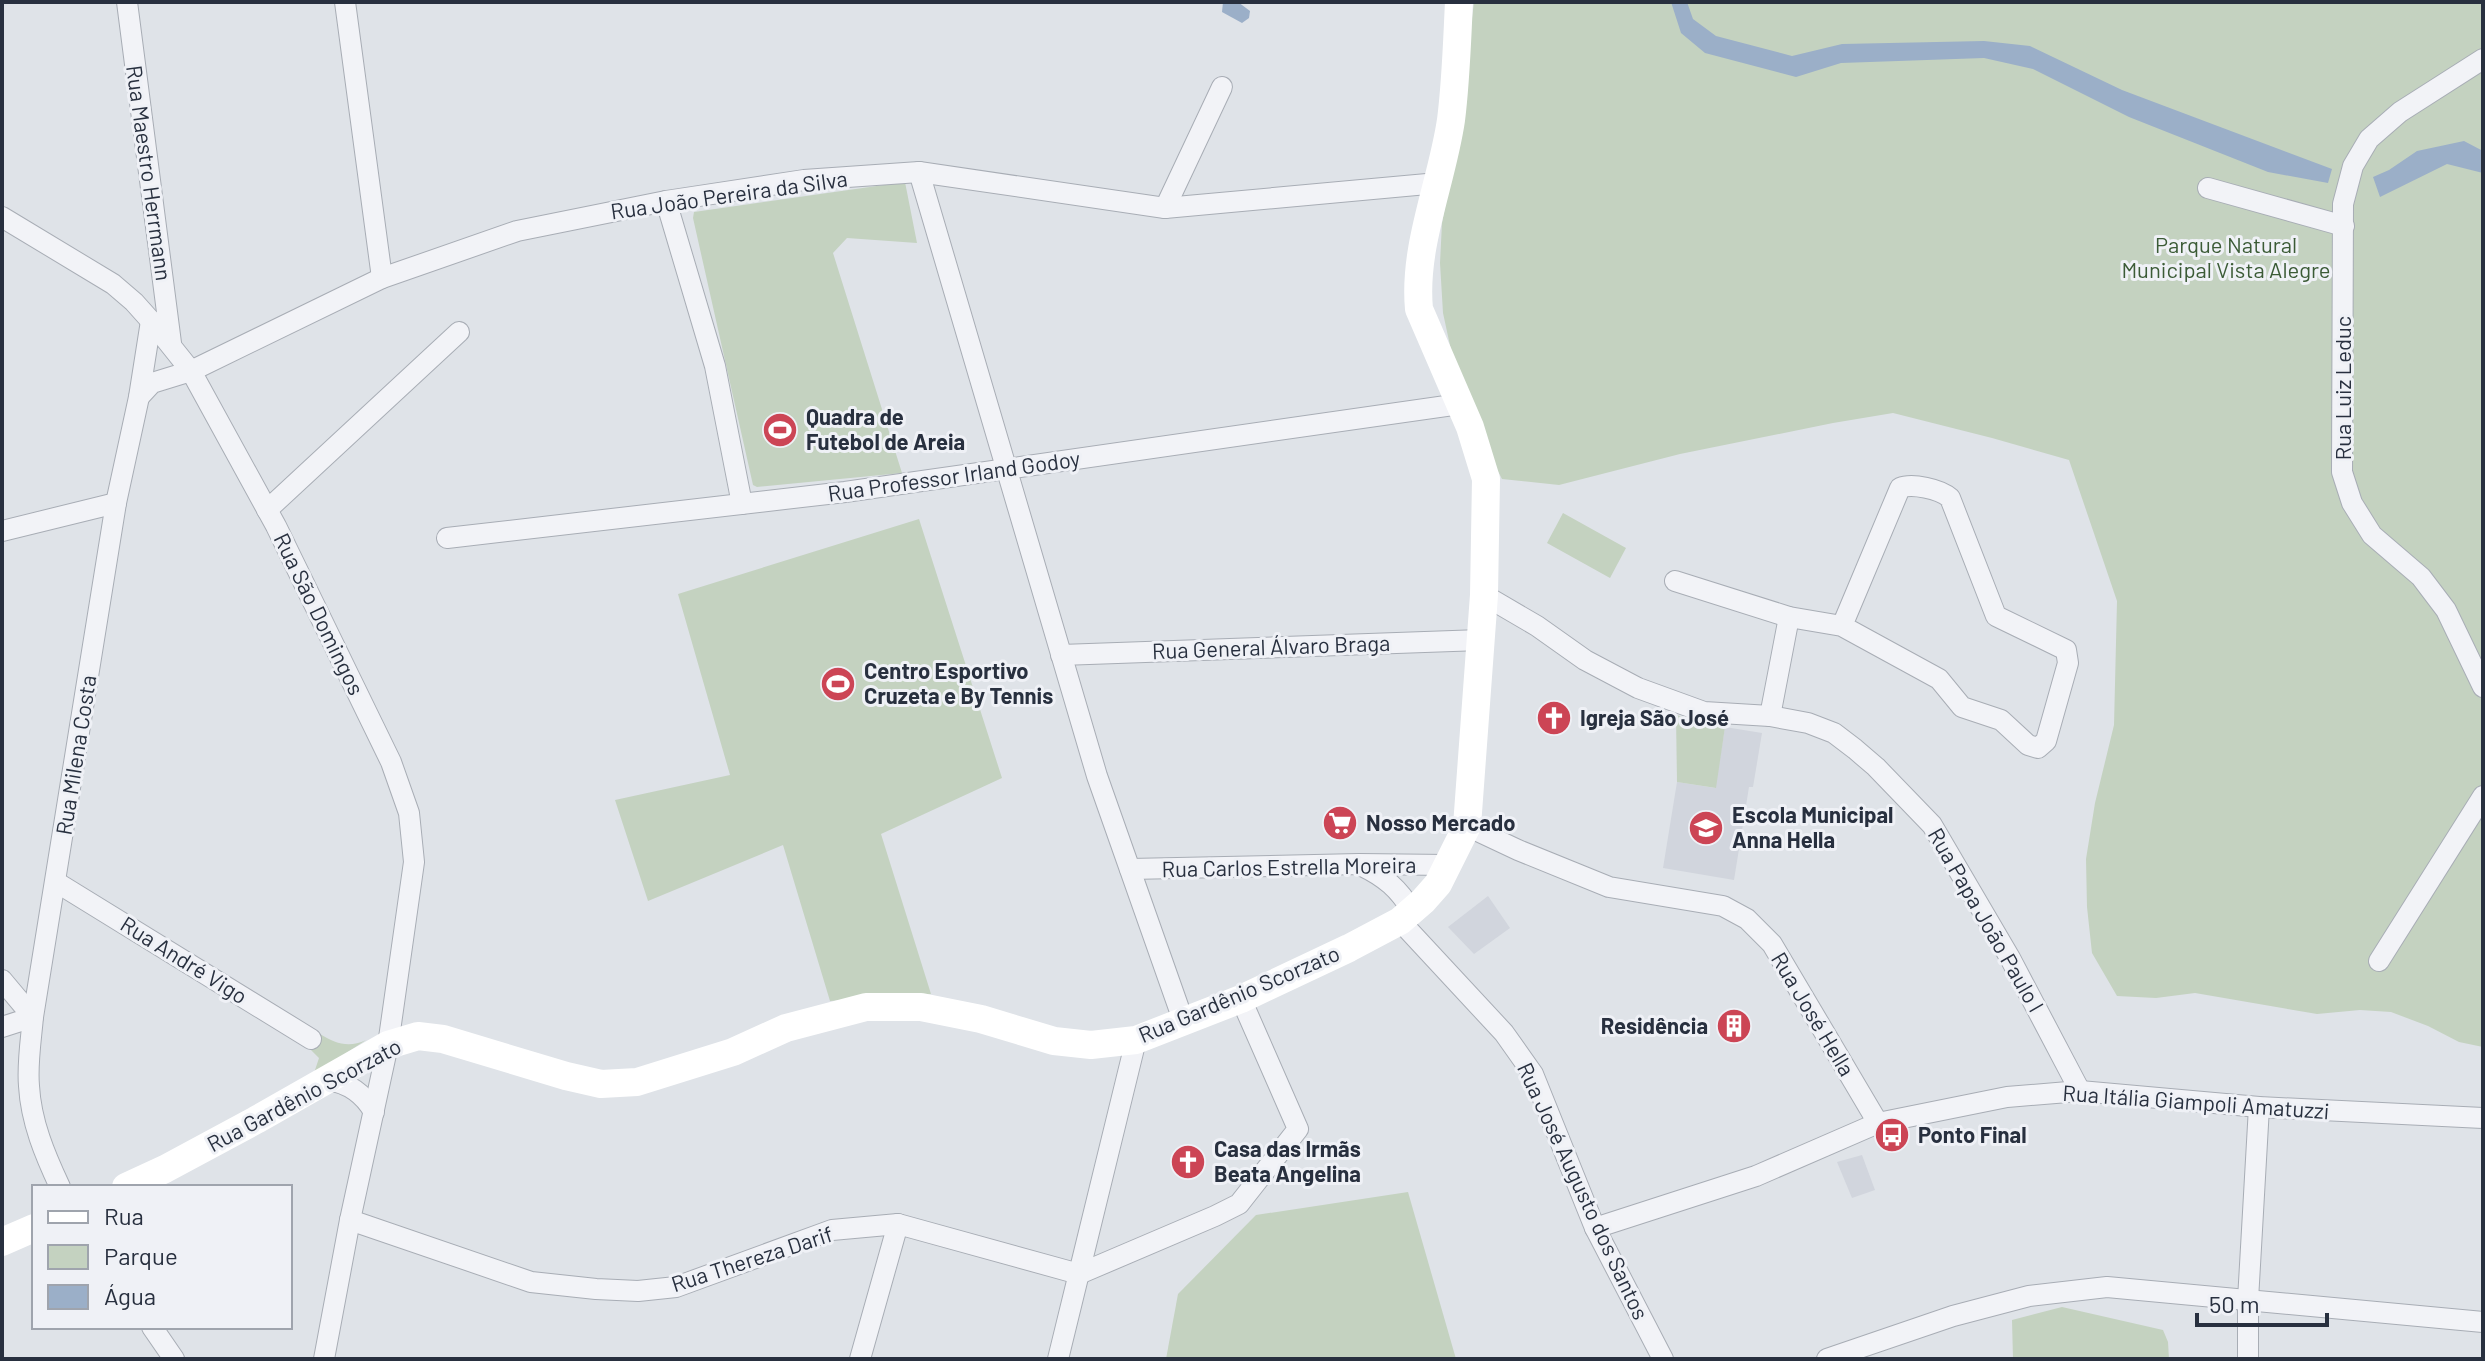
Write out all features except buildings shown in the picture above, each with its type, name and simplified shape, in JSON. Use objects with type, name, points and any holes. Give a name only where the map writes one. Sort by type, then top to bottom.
[{"type":"street","name":"Rua Maestro Herrmann","points":[[127,2],[171,343]]},
{"type":"street","points":[[345,2],[382,278]]},
{"type":"street","name":"Rua Gardênio Scorzato","points":[[130,1185],[328,1080],[351,1064],[388,1045],[418,1036],[443,1039],[601,1084],[637,1082],[733,1052],[786,1028],[866,1007],[921,1007],[981,1019],[1054,1041],[1091,1045],[1136,1040],[1241,999],[1349,948],[1406,916],[1438,884],[1467,826],[1484,595],[1486,479],[1460,404],[1419,309],[1417,291],[1421,248],[1451,119],[1459,2]]},
{"type":"street","name":"Rua Luiz Leduc","points":[[2483,59],[2400,112],[2369,139],[2353,166],[2343,204],[2342,472],[2352,503],[2372,535],[2421,577],[2446,610],[2483,687]]},
{"type":"street","points":[[1165,208],[1222,87]]},
{"type":"street","points":[[919,172],[1097,776],[1183,1020]]},
{"type":"street","name":"Rua João Pereira da Silva","points":[[139,397],[152,383],[191,371],[382,278],[517,231],[666,201],[804,180],[919,172],[1165,208],[1438,183]]},
{"type":"street","points":[[2208,188],[2344,226]]},
{"type":"street","points":[[666,201],[715,366],[742,504]]},
{"type":"street","name":"Rua São Domingos","points":[[2,217],[85,266],[134,302],[171,343],[191,371],[267,510],[391,762],[409,813],[414,862],[388,1045],[324,1359]]},
{"type":"street","points":[[134,302],[164,278]]},
{"type":"street","name":"Rua Milena Costa","points":[[59,1185],[34,1119],[29,1085],[33,1017],[116,503],[139,397],[151,321]]},
{"type":"street","points":[[267,510],[459,332]]},
{"type":"street","name":"Rua Professor Irland Godoy","points":[[447,538],[845,492],[1460,404]]},
{"type":"street","points":[[1675,581],[1789,617],[1842,626],[1939,679],[1962,707],[2001,720],[2028,745],[2038,748],[2046,741],[2068,663],[2066,650],[1996,616],[1950,498],[1945,493],[1907,485],[1900,488],[1842,626]]},
{"type":"street","points":[[2,531],[116,503]]},
{"type":"street","name":"Rua Papa João Paulo I","points":[[1484,595],[1537,626],[1585,660],[1638,688],[1704,712],[1770,716],[1808,723],[1834,733],[1876,767],[1932,825],[2010,958],[2080,1091]]},
{"type":"street","points":[[1770,716],[1789,617]]},
{"type":"street","name":"Rua General Álvaro Braga","points":[[1061,655],[1481,640]]},
{"type":"street","points":[[2379,961],[2483,796]]},
{"type":"street","name":"Rua José Hella","points":[[1467,826],[1609,887],[1723,906],[1747,919],[1772,944],[1878,1123]]},
{"type":"street","name":"Rua José Augusto dos Santos","points":[[1359,864],[1383,876],[1400,891],[1406,916],[1504,1033],[1533,1074],[1595,1228],[1663,1359]]},
{"type":"street","name":"Rua Carlos Estrella Moreira","points":[[1130,869],[1448,865]]},
{"type":"street","name":"Rua André Vigo","points":[[56,882],[311,1039]]},
{"type":"street","points":[[2,980],[33,1017],[2,1027]]},
{"type":"street","points":[[1079,1274],[1239,1204],[1298,1129],[1241,999]]},
{"type":"street","points":[[1058,1359],[1136,1040]]},
{"type":"street","points":[[328,1080],[354,1089],[374,1112]]},
{"type":"street","name":"Rua Itália Giampoli Amatuzzi","points":[[1595,1228],[1756,1176],[1878,1123],[2007,1097],[2080,1091],[2259,1107],[2483,1118]]},
{"type":"street","points":[[2248,1359],[2248,1300],[2259,1107]]},
{"type":"street","name":"Rua Thereza Darif","points":[[350,1220],[531,1282],[638,1291],[676,1287],[832,1230],[898,1224],[1079,1274]]},
{"type":"street","points":[[860,1359],[898,1224]]},
{"type":"street","points":[[2,1242],[32,1229]]},
{"type":"street","points":[[1827,1359],[1953,1316],[2029,1296],[2107,1287],[2483,1322]]},
{"type":"street","points":[[153,1329],[174,1359]]},
{"type":"shaded area","name":"Escola Municipal Anna Hella","points":[[1725,727],[1762,733],[1753,787],[1749,787],[1734,880],[1663,868],[1677,782],[1715,788]]},
{"type":"shaded area","points":[[1488,896],[1510,928],[1474,954],[1448,927]]},
{"type":"shaded area","points":[[1862,1155],[1875,1190],[1852,1198],[1837,1162]]},
{"type":"green space","name":"Parque Natural Municipal Vista Alegre","points":[[1474,2],[2483,2],[2483,1047],[2459,1042],[2391,1012],[2360,1010],[2317,1014],[2195,993],[2156,998],[2117,996],[2092,953],[2086,859],[2095,803],[2114,725],[2117,601],[2069,460],[1893,413],[1680,454],[1559,485],[1502,479],[1484,444],[1451,350],[1443,313],[1440,263],[1442,223],[1455,155]]},
{"type":"green space","points":[[905,182],[917,243],[847,238],[833,253],[902,473],[757,487],[753,485],[694,212]]},
{"type":"green space","points":[[1563,513],[1626,548],[1610,578],[1547,543]]},
{"type":"green space","name":"Centro Esportivo Cruzeta e By Tennis","points":[[919,519],[1002,778],[881,834],[931,994],[830,1001],[783,845],[648,901],[615,800],[730,775],[678,594]]},
{"type":"green space","points":[[1676,715],[1725,727],[1716,788],[1677,782]]},
{"type":"green space","points":[[320,1034],[343,1044],[366,1040],[309,1078],[319,1058],[310,1049]]},
{"type":"green space","points":[[1408,1192],[1456,1359],[1166,1359],[1178,1294],[1256,1215]]},
{"type":"green space","points":[[2062,1307],[2163,1330],[2168,1342],[2169,1359],[2013,1359],[2012,1320]]},
{"type":"water","points":[[1223,2],[1238,2],[1250,11],[1249,18],[1242,23],[1222,12]]},
{"type":"water","points":[[1671,2],[1687,2],[1693,19],[1716,36],[1792,56],[1842,44],[1984,41],[2030,46],[2122,90],[2332,169],[2328,183],[2268,172],[2129,117],[2033,69],[1984,58],[1841,63],[1796,77],[1705,53],[1681,33]]},
{"type":"water","points":[[2464,141],[2483,151],[2483,173],[2447,164],[2380,197],[2373,177],[2417,151]]},
{"type":"place","name":"Quadra de Futebol de Areia","points":[[780,430]]},
{"type":"place","name":"Centro Esportivo Cruzeta e By Tennis","points":[[838,684]]},
{"type":"place","name":"Igreja São José","points":[[1554,718]]},
{"type":"place","name":"Nosso Mercado","points":[[1340,823]]},
{"type":"place","name":"Escola Municipal Anna Hella","points":[[1706,828]]},
{"type":"place","name":"Residência","points":[[1734,1026]]},
{"type":"place","name":"Ponto Final","points":[[1892,1135]]},
{"type":"place","name":"Casa das Irmãs Beata Angelina","points":[[1188,1162]]}]
